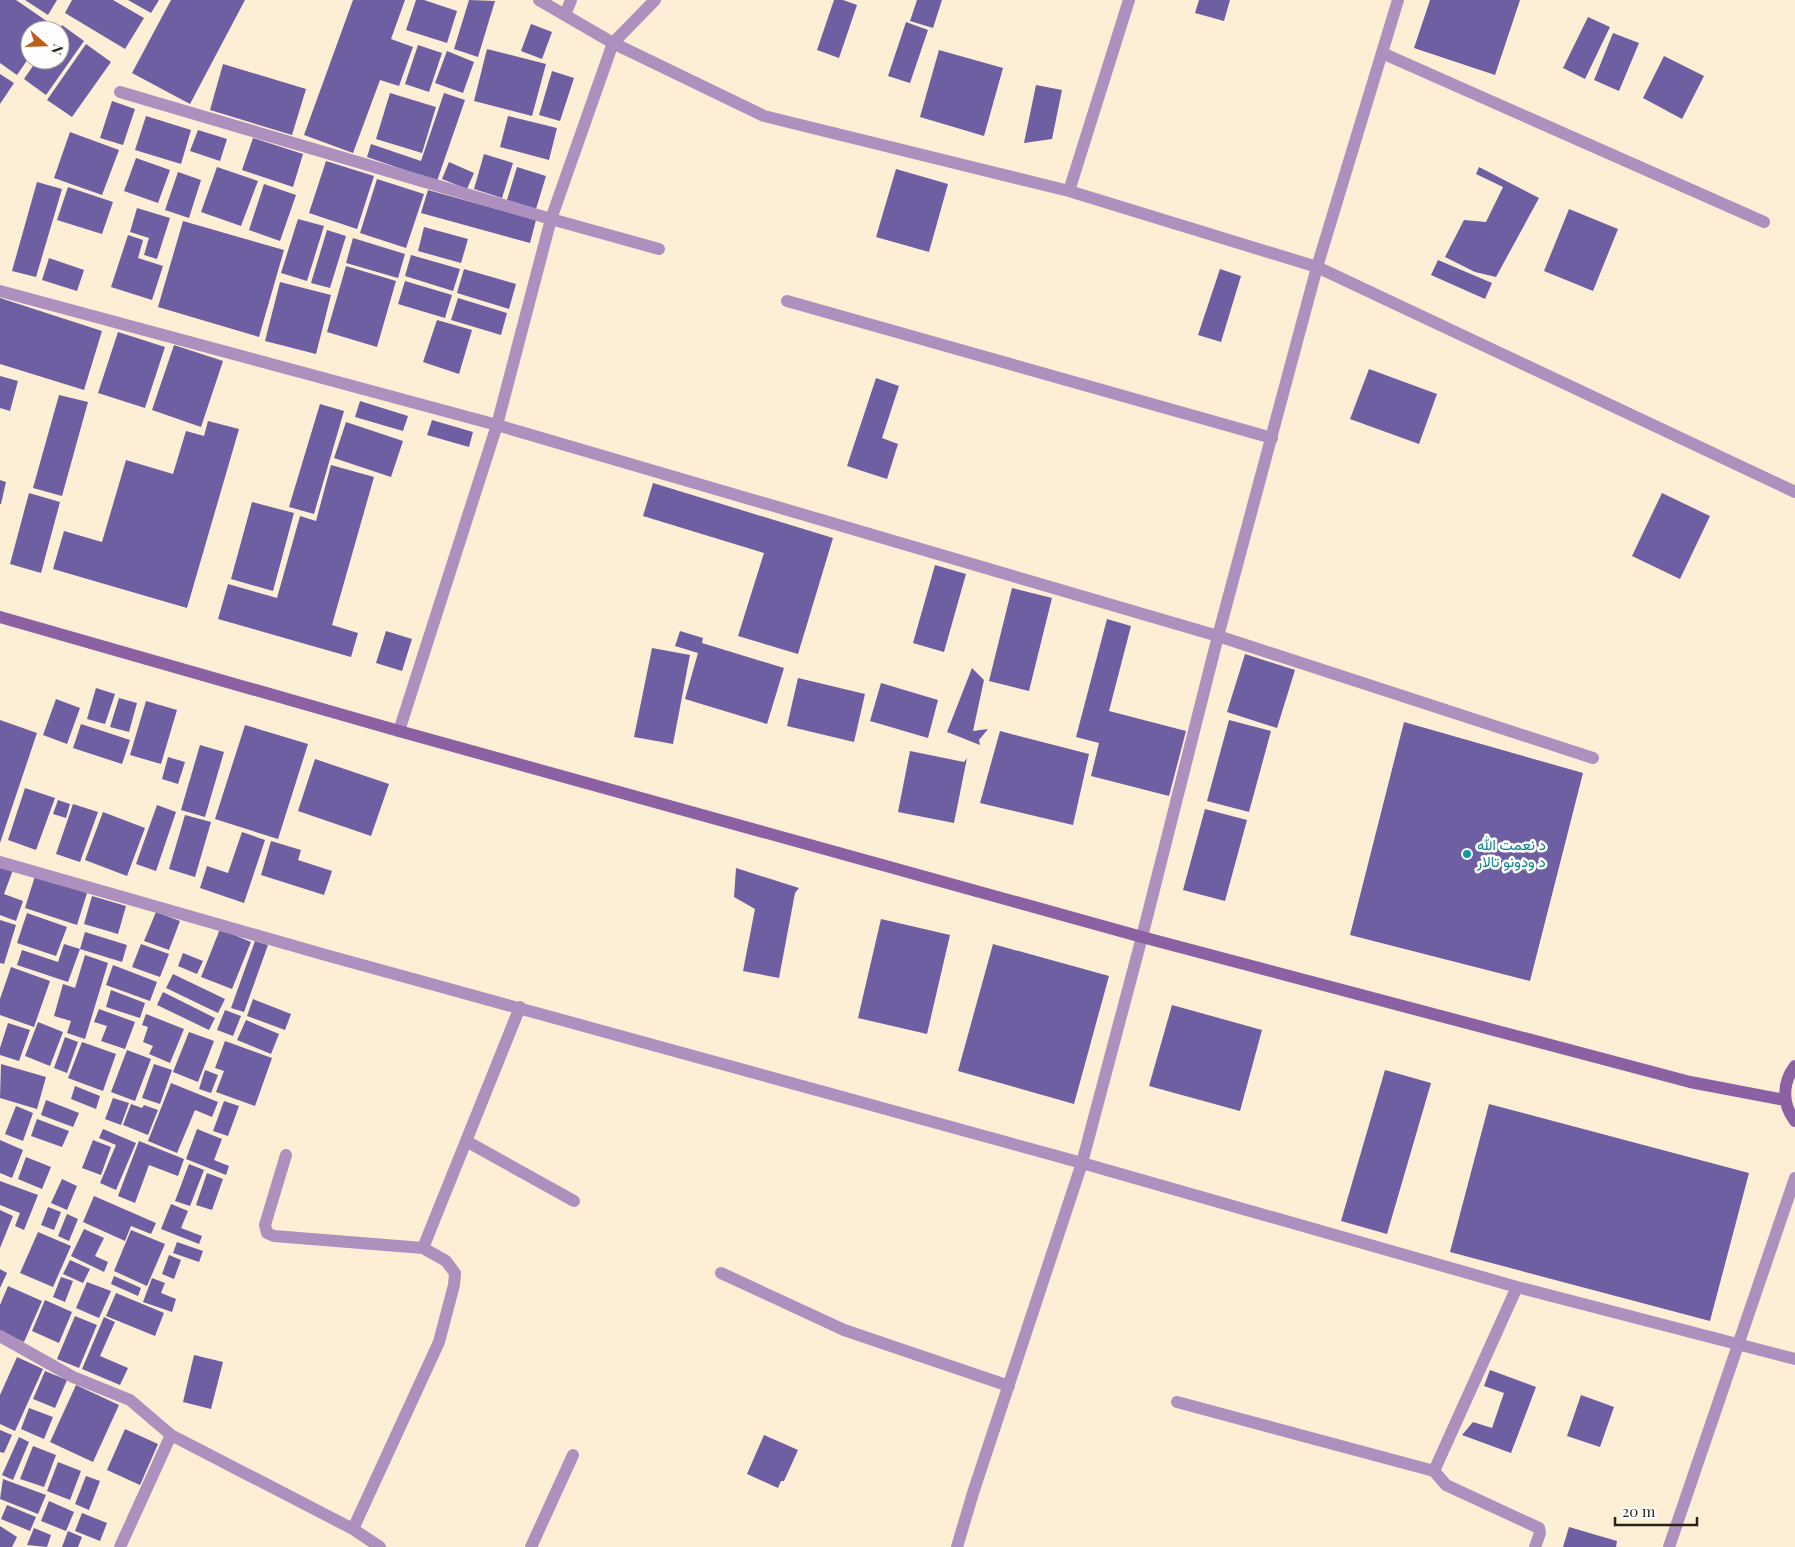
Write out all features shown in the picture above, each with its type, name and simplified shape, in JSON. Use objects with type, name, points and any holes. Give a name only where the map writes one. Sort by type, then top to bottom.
[{"type":"main road","points":[[0,618],[399,731],[1142,936],[1690,1082],[1785,1100]]},
{"type":"main road","points":[[1795,1066],[1785,1086],[1785,1100],[1789,1114],[1795,1121]]},
{"type":"street","points":[[540,0],[613,43],[764,116],[1069,191],[1317,267],[1795,492]]},
{"type":"street","points":[[565,15],[570,0]]},
{"type":"street","points":[[399,731],[497,425],[551,219],[613,43],[655,0]]},
{"type":"street","points":[[1069,191],[1129,0]]},
{"type":"street","points":[[957,1547],[1082,1163],[1218,636],[1317,267],[1398,0]]},
{"type":"street","points":[[1382,53],[1764,222]]},
{"type":"street","points":[[120,92],[659,249]]},
{"type":"street","points":[[0,291],[497,425],[1218,636],[1593,758]]},
{"type":"street","points":[[787,301],[1272,438]]},
{"type":"street","points":[[0,862],[313,951],[1082,1163],[1517,1287],[1795,1359]]},
{"type":"street","points":[[423,1248],[520,1007]]},
{"type":"street","points":[[466,1141],[574,1201]]},
{"type":"street","points":[[286,1155],[265,1225],[267,1233],[274,1236],[423,1248],[446,1261],[455,1273],[454,1285],[438,1342],[353,1529]]},
{"type":"street","points":[[1669,1547],[1795,1178]]},
{"type":"street","points":[[721,1273],[844,1330],[1008,1386]]},
{"type":"street","points":[[1434,1471],[1517,1287]]},
{"type":"street","points":[[0,1336],[73,1377],[130,1400],[171,1435],[353,1529],[380,1547]]},
{"type":"street","points":[[1177,1402],[1434,1471],[1446,1485],[1539,1528],[1540,1534],[1535,1547]]},
{"type":"street","points":[[120,1547],[171,1435]]},
{"type":"street","points":[[531,1547],[573,1455]]},
{"type":"building","points":[[0,0],[16,0],[45,20],[20,20],[20,70],[17,75],[0,63]]},
{"type":"building","points":[[25,0],[57,0],[48,15]]},
{"type":"building","points":[[72,0],[113,0],[144,18],[125,49],[65,13]]},
{"type":"building","points":[[128,0],[159,0],[151,13]]},
{"type":"building","points":[[171,0],[245,0],[190,104],[132,73]]},
{"type":"building","points":[[353,0],[405,0],[391,39],[413,47],[399,86],[380,80],[353,153],[304,135]]},
{"type":"building","points":[[416,0],[424,0],[457,11],[447,43],[406,30]]},
{"type":"building","points":[[469,0],[495,1],[478,57],[454,49]]},
{"type":"building","points":[[834,0],[843,0],[857,5],[839,58],[817,50]]},
{"type":"building","points":[[917,0],[942,0],[933,28],[910,21]]},
{"type":"building","points":[[1199,0],[1230,0],[1224,21],[1195,13]]},
{"type":"building","points":[[1430,0],[1520,0],[1495,75],[1414,48]]},
{"type":"building","points":[[1588,17],[1610,27],[1585,79],[1563,68]]},
{"type":"building","points":[[906,22],[928,30],[910,83],[888,76]]},
{"type":"building","points":[[531,24],[552,32],[542,59],[521,51]]},
{"type":"building","points":[[70,31],[84,41],[70,61]]},
{"type":"building","points":[[1613,33],[1639,43],[1619,91],[1594,80]]},
{"type":"building","points":[[86,44],[111,62],[72,117],[47,100],[68,70],[70,70],[70,67]]},
{"type":"building","points":[[418,45],[442,53],[429,92],[405,84]]},
{"type":"building","points":[[487,49],[546,64],[532,116],[474,101]]},
{"type":"building","points":[[939,50],[1003,68],[984,136],[920,117]]},
{"type":"building","points":[[447,51],[474,62],[463,93],[435,83]]},
{"type":"building","points":[[1664,56],[1704,76],[1682,119],[1643,98]]},
{"type":"building","points":[[223,64],[306,89],[292,135],[210,110]]},
{"type":"building","points":[[30,70],[64,70],[46,95],[24,79]]},
{"type":"building","points":[[552,71],[574,78],[560,121],[539,115]]},
{"type":"building","points":[[0,74],[14,83],[0,104]]},
{"type":"building","points":[[1036,85],[1062,90],[1052,139],[1024,143]]},
{"type":"building","points":[[390,93],[436,107],[422,153],[376,139]]},
{"type":"building","points":[[444,93],[465,100],[437,181],[367,157],[371,144],[421,161]]},
{"type":"building","points":[[112,101],[135,109],[123,145],[100,138]]},
{"type":"building","points":[[146,116],[191,130],[181,164],[135,150]]},
{"type":"building","points":[[508,116],[557,128],[549,160],[500,147]]},
{"type":"building","points":[[198,130],[227,139],[220,161],[190,151]]},
{"type":"building","points":[[70,132],[119,150],[102,195],[54,178]]},
{"type":"building","points":[[253,138],[303,154],[293,187],[242,170]]},
{"type":"building","points":[[484,154],[513,163],[502,198],[474,189]]},
{"type":"building","points":[[136,158],[170,170],[158,203],[124,191]]},
{"type":"building","points":[[326,161],[374,176],[357,229],[309,213]]},
{"type":"building","points":[[449,162],[474,173],[467,189],[442,179]]},
{"type":"building","points":[[217,167],[258,181],[241,226],[201,212]]},
{"type":"building","points":[[517,167],[546,176],[536,209],[507,200]]},
{"type":"building","points":[[1479,167],[1539,198],[1496,277],[1475,272],[1445,257],[1464,220],[1486,222],[1503,187],[1476,174]]},
{"type":"building","points":[[896,169],[948,184],[929,252],[876,237]]},
{"type":"building","points":[[178,172],[201,180],[189,218],[165,210]]},
{"type":"building","points":[[377,179],[424,194],[406,248],[360,233]]},
{"type":"building","points":[[37,182],[62,189],[36,277],[12,271]]},
{"type":"building","points":[[264,184],[296,195],[280,241],[249,230]]},
{"type":"building","points":[[68,187],[113,202],[102,234],[57,220]]},
{"type":"building","points":[[428,190],[536,220],[530,243],[421,213]]},
{"type":"building","points":[[137,208],[170,218],[157,259],[144,255],[149,238],[130,232]]},
{"type":"building","points":[[1569,209],[1618,229],[1593,291],[1544,271]]},
{"type":"building","points":[[298,219],[324,226],[307,281],[281,273]]},
{"type":"building","points":[[183,221],[284,250],[259,337],[158,307]]},
{"type":"building","points":[[424,227],[468,239],[461,263],[418,251]]},
{"type":"building","points":[[327,230],[346,236],[330,288],[311,283]]},
{"type":"building","points":[[128,235],[143,240],[138,258],[163,266],[152,300],[111,287]]},
{"type":"building","points":[[353,238],[405,254],[398,278],[346,263]]},
{"type":"building","points":[[411,255],[460,269],[453,291],[405,276]]},
{"type":"building","points":[[49,258],[84,270],[77,291],[42,280]]},
{"type":"building","points":[[1438,260],[1492,283],[1485,299],[1431,275]]},
{"type":"building","points":[[346,266],[396,281],[377,347],[327,332]]},
{"type":"building","points":[[464,269],[516,284],[509,309],[457,293]]},
{"type":"building","points":[[1220,269],[1241,276],[1221,342],[1198,335]]},
{"type":"building","points":[[405,281],[452,295],[445,318],[398,304]]},
{"type":"building","points":[[280,282],[331,295],[316,354],[265,341]]},
{"type":"building","points":[[0,298],[102,331],[84,390],[0,364]]},
{"type":"building","points":[[458,298],[507,313],[501,335],[451,320]]},
{"type":"building","points":[[437,320],[472,330],[459,374],[423,362]]},
{"type":"building","points":[[118,332],[165,347],[145,408],[98,393]]},
{"type":"building","points":[[174,345],[223,361],[201,427],[152,410]]},
{"type":"building","points":[[1369,369],[1437,394],[1419,444],[1350,419]]},
{"type":"building","points":[[0,376],[18,381],[10,411],[0,408]]},
{"type":"building","points":[[876,378],[899,386],[882,438],[898,444],[887,479],[847,466]]},
{"type":"building","points":[[59,395],[88,402],[62,496],[33,488]]},
{"type":"building","points":[[360,401],[408,416],[403,431],[355,417]]},
{"type":"building","points":[[320,404],[344,411],[314,514],[289,507]]},
{"type":"building","points":[[432,420],[473,432],[469,447],[427,435]]},
{"type":"building","points":[[208,421],[239,429],[187,608],[53,569],[64,531],[102,542],[126,460],[173,474],[186,431],[204,436]]},
{"type":"building","points":[[346,422],[403,441],[391,477],[334,458]]},
{"type":"building","points":[[331,465],[374,477],[332,625],[358,633],[351,657],[218,619],[228,584],[277,598],[300,516],[316,521]]},
{"type":"building","points":[[0,480],[6,482],[1,504],[0,504]]},
{"type":"building","points":[[653,483],[833,538],[798,654],[738,636],[764,553],[643,516]]},
{"type":"building","points":[[29,493],[60,502],[41,573],[10,564]]},
{"type":"building","points":[[1662,493],[1710,516],[1680,579],[1632,556]]},
{"type":"building","points":[[252,502],[294,513],[273,591],[231,579]]},
{"type":"building","points":[[935,565],[966,574],[944,652],[913,643]]},
{"type":"building","points":[[1012,588],[1052,598],[1029,691],[989,681]]},
{"type":"building","points":[[1107,619],[1131,626],[1109,711],[1186,731],[1169,796],[1091,776],[1099,743],[1076,737]]},
{"type":"building","points":[[386,631],[412,639],[402,671],[376,663]]},
{"type":"building","points":[[680,631],[703,638],[702,643],[784,668],[767,724],[685,699],[698,653],[675,646]]},
{"type":"building","points":[[652,648],[690,655],[673,744],[634,737]]},
{"type":"building","points":[[1245,654],[1295,670],[1277,728],[1227,712]]},
{"type":"building","points":[[972,668],[984,680],[973,731],[988,729],[979,740],[980,745],[947,732]]},
{"type":"building","points":[[798,678],[865,694],[854,742],[787,726]]},
{"type":"building","points":[[881,683],[938,700],[928,738],[870,721]]},
{"type":"building","points":[[96,688],[115,694],[105,724],[87,719]]},
{"type":"building","points":[[119,698],[137,703],[129,732],[110,727]]},
{"type":"building","points":[[56,699],[80,708],[67,744],[43,735]]},
{"type":"building","points":[[146,701],[177,710],[161,764],[130,755]]},
{"type":"building","points":[[0,720],[37,733],[0,843]]},
{"type":"building","points":[[1229,720],[1271,731],[1249,812],[1207,801]]},
{"type":"building","name":"د نعمت الله د ودونو تالار","points":[[1404,722],[1583,773],[1530,981],[1350,935]]},
{"type":"building","points":[[81,724],[130,740],[122,764],[73,748]]},
{"type":"building","points":[[245,725],[308,744],[278,839],[215,819]]},
{"type":"building","points":[[1000,731],[1089,754],[1073,825],[980,803]]},
{"type":"building","points":[[200,745],[224,752],[205,817],[181,810]]},
{"type":"building","points":[[910,751],[964,762],[967,758],[954,823],[898,812]]},
{"type":"building","points":[[168,757],[185,762],[178,784],[162,779]]},
{"type":"building","points":[[315,759],[389,784],[371,836],[298,811]]},
{"type":"building","points":[[25,788],[55,798],[36,850],[8,840]]},
{"type":"building","points":[[58,800],[70,804],[66,818],[53,814]]},
{"type":"building","points":[[73,804],[98,812],[80,862],[56,854]]},
{"type":"building","points":[[157,805],[176,812],[156,871],[136,864]]},
{"type":"building","points":[[1205,809],[1247,820],[1225,901],[1183,890]]},
{"type":"building","points":[[103,812],[145,828],[127,876],[85,860]]},
{"type":"building","points":[[185,815],[211,822],[195,877],[169,869]]},
{"type":"building","points":[[242,832],[265,840],[244,903],[200,888],[207,866],[228,873]]},
{"type":"building","points":[[271,841],[301,850],[298,860],[332,871],[324,895],[261,875]]},
{"type":"building","points":[[0,866],[13,870],[4,894],[23,901],[16,921],[0,915]]},
{"type":"building","points":[[736,868],[799,888],[795,893],[779,978],[743,971],[755,909],[734,897]]},
{"type":"building","points":[[35,876],[87,893],[77,925],[25,908]]},
{"type":"building","points":[[92,896],[126,906],[118,934],[84,924]]},
{"type":"building","points":[[156,912],[180,921],[169,950],[144,941]]},
{"type":"building","points":[[27,913],[67,927],[56,956],[17,943]]},
{"type":"building","points":[[881,919],[950,935],[927,1034],[858,1018]]},
{"type":"building","points":[[0,920],[16,925],[4,964],[0,963]]},
{"type":"building","points":[[220,929],[251,942],[232,989],[201,977]]},
{"type":"building","points":[[85,932],[127,945],[122,962],[80,949]]},
{"type":"building","points":[[255,941],[268,945],[244,1012],[231,1008]]},
{"type":"building","points":[[64,944],[80,949],[68,982],[17,965],[22,950],[58,962]]},
{"type":"building","points":[[141,944],[169,954],[160,977],[132,967]]},
{"type":"building","points":[[993,944],[1109,976],[1074,1104],[958,1071]]},
{"type":"building","points":[[183,953],[203,961],[197,974],[178,966]]},
{"type":"building","points":[[85,955],[108,963],[85,1039],[67,1033],[71,1021],[54,1016],[63,984],[75,988]]},
{"type":"building","points":[[113,965],[157,982],[150,1001],[106,985]]},
{"type":"building","points":[[11,967],[50,981],[34,1027],[0,1015],[0,999]]},
{"type":"building","points":[[173,974],[225,999],[218,1013],[166,988]]},
{"type":"building","points":[[111,990],[145,1003],[140,1018],[106,1007]]},
{"type":"building","points":[[163,992],[215,1018],[209,1030],[157,1005]]},
{"type":"building","points":[[253,999],[291,1014],[285,1030],[247,1016]]},
{"type":"building","points":[[1172,1005],[1262,1030],[1240,1111],[1149,1086]]},
{"type":"building","points":[[99,1009],[135,1022],[125,1049],[101,1041],[107,1026],[94,1022]]},
{"type":"building","points":[[225,1010],[241,1016],[233,1036],[217,1030]]},
{"type":"building","points":[[146,1014],[184,1029],[170,1063],[149,1054],[153,1046],[143,1042],[148,1027],[142,1025]]},
{"type":"building","points":[[246,1020],[279,1034],[271,1054],[237,1040]]},
{"type":"building","points":[[38,1022],[63,1032],[50,1066],[25,1056]]},
{"type":"building","points":[[8,1023],[30,1030],[19,1061],[0,1055],[0,1048]]},
{"type":"building","points":[[189,1032],[214,1041],[198,1082],[173,1072]]},
{"type":"building","points":[[65,1037],[78,1042],[67,1073],[54,1068]]},
{"type":"building","points":[[225,1041],[272,1058],[255,1106],[216,1092],[224,1071],[215,1068]]},
{"type":"building","points":[[82,1042],[116,1054],[103,1091],[68,1078]]},
{"type":"building","points":[[127,1050],[151,1059],[135,1101],[111,1092]]},
{"type":"building","points":[[1,1064],[46,1077],[37,1109],[0,1098]]},
{"type":"building","points":[[154,1064],[172,1070],[160,1104],[142,1098]]},
{"type":"building","points":[[205,1070],[218,1075],[211,1093],[199,1089]]},
{"type":"building","points":[[1385,1070],[1431,1083],[1387,1234],[1341,1221]]},
{"type":"building","points":[[171,1083],[218,1102],[212,1117],[195,1110],[177,1153],[148,1141]]},
{"type":"building","points":[[75,1086],[100,1096],[96,1109],[71,1099]]},
{"type":"building","points":[[113,1098],[129,1103],[121,1125],[105,1119]]},
{"type":"building","points":[[46,1100],[79,1113],[73,1127],[41,1115]]},
{"type":"building","points":[[224,1101],[239,1106],[228,1136],[213,1131]]},
{"type":"building","points":[[131,1104],[142,1108],[144,1105],[158,1110],[148,1135],[123,1125]]},
{"type":"building","points":[[1489,1104],[1749,1173],[1710,1321],[1450,1252]]},
{"type":"building","points":[[16,1106],[33,1113],[23,1141],[5,1134]]},
{"type":"building","points":[[37,1119],[69,1131],[62,1147],[31,1136]]},
{"type":"building","points":[[103,1129],[136,1143],[116,1190],[100,1183],[116,1145],[99,1138]]},
{"type":"building","points":[[197,1129],[222,1139],[214,1160],[229,1166],[226,1175],[186,1159]]},
{"type":"building","points":[[0,1140],[23,1150],[12,1178],[0,1173]]},
{"type":"building","points":[[93,1140],[111,1147],[101,1175],[82,1168]]},
{"type":"building","points":[[139,1141],[184,1159],[178,1176],[149,1165],[135,1203],[118,1196]]},
{"type":"building","points":[[26,1157],[51,1167],[42,1189],[18,1179]]},
{"type":"building","points":[[189,1164],[204,1170],[190,1206],[175,1201]]},
{"type":"building","points":[[207,1173],[223,1179],[212,1210],[196,1205]]},
{"type":"building","points":[[62,1179],[77,1186],[67,1210],[51,1203]]},
{"type":"building","points":[[0,1181],[38,1195],[24,1230],[15,1226],[20,1213],[0,1205]]},
{"type":"building","points":[[94,1196],[156,1223],[151,1234],[131,1226],[125,1241],[83,1222]]},
{"type":"building","points":[[171,1204],[188,1211],[181,1228],[202,1236],[199,1244],[161,1229]]},
{"type":"building","points":[[48,1207],[61,1212],[54,1230],[41,1225]]},
{"type":"building","points":[[0,1210],[13,1216],[0,1248]]},
{"type":"building","points":[[67,1214],[78,1219],[69,1241],[58,1236]]},
{"type":"building","points":[[84,1229],[104,1238],[95,1256],[108,1262],[104,1272],[71,1256]]},
{"type":"building","points":[[131,1230],[165,1244],[147,1286],[114,1271]]},
{"type":"building","points":[[38,1232],[71,1246],[53,1287],[20,1273]]},
{"type":"building","points":[[177,1242],[203,1251],[199,1262],[173,1253]]},
{"type":"building","points":[[169,1255],[181,1260],[174,1279],[162,1274]]},
{"type":"building","points":[[70,1260],[90,1269],[83,1283],[63,1274]]},
{"type":"building","points":[[0,1269],[7,1273],[0,1288]]},
{"type":"building","points":[[114,1276],[141,1288],[138,1296],[111,1284]]},
{"type":"building","points":[[61,1277],[73,1281],[65,1302],[53,1297]]},
{"type":"building","points":[[152,1278],[165,1283],[161,1293],[176,1299],[172,1312],[143,1302]]},
{"type":"building","points":[[87,1282],[111,1291],[99,1318],[76,1308]]},
{"type":"building","points":[[8,1286],[42,1301],[24,1342],[0,1331],[0,1305]]},
{"type":"building","points":[[116,1293],[164,1313],[155,1336],[106,1316]]},
{"type":"building","points":[[45,1300],[72,1312],[59,1343],[32,1331]]},
{"type":"building","points":[[75,1316],[97,1325],[79,1368],[57,1359]]},
{"type":"building","points":[[104,1317],[115,1322],[100,1356],[128,1368],[120,1385],[82,1369]]},
{"type":"building","points":[[194,1355],[223,1362],[211,1409],[183,1402]]},
{"type":"building","points":[[17,1357],[43,1369],[15,1431],[0,1424],[0,1395]]},
{"type":"building","points":[[1490,1370],[1536,1387],[1511,1453],[1462,1435],[1473,1422],[1492,1428],[1504,1393],[1484,1386]]},
{"type":"building","points":[[45,1371],[67,1380],[55,1408],[33,1399]]},
{"type":"building","points":[[76,1385],[119,1405],[93,1462],[50,1442]]},
{"type":"building","points":[[1581,1395],[1614,1407],[1600,1447],[1567,1436]]},
{"type":"building","points":[[29,1408],[53,1417],[44,1439],[21,1429]]},
{"type":"building","points":[[125,1429],[158,1444],[140,1485],[107,1470]]},
{"type":"building","points":[[0,1430],[12,1435],[4,1453],[0,1452]]},
{"type":"building","points":[[764,1435],[798,1450],[784,1481],[781,1481],[778,1488],[747,1474]]},
{"type":"building","points":[[19,1437],[29,1442],[13,1480],[2,1475]]},
{"type":"building","points":[[33,1446],[56,1455],[44,1487],[20,1479]]},
{"type":"building","points":[[58,1462],[81,1471],[70,1500],[47,1491]]},
{"type":"building","points":[[86,1476],[100,1481],[89,1510],[75,1504]]},
{"type":"building","points":[[3,1479],[46,1495],[38,1514],[0,1499]]},
{"type":"building","points":[[49,1501],[74,1512],[66,1531],[41,1521]]},
{"type":"building","points":[[7,1505],[36,1517],[30,1531],[1,1519]]},
{"type":"building","points":[[82,1513],[107,1523],[100,1541],[75,1531]]},
{"type":"building","points":[[0,1526],[17,1537],[12,1547],[0,1547]]},
{"type":"building","points":[[1569,1527],[1617,1541],[1616,1547],[1563,1547]]},
{"type":"building","points":[[34,1528],[51,1535],[47,1547],[27,1545]]},
{"type":"building","points":[[68,1531],[82,1537],[78,1547],[62,1547]]},
{"type":"place","name":"د نعمت الله د ودونو تالار","points":[[1467,854]]}]
